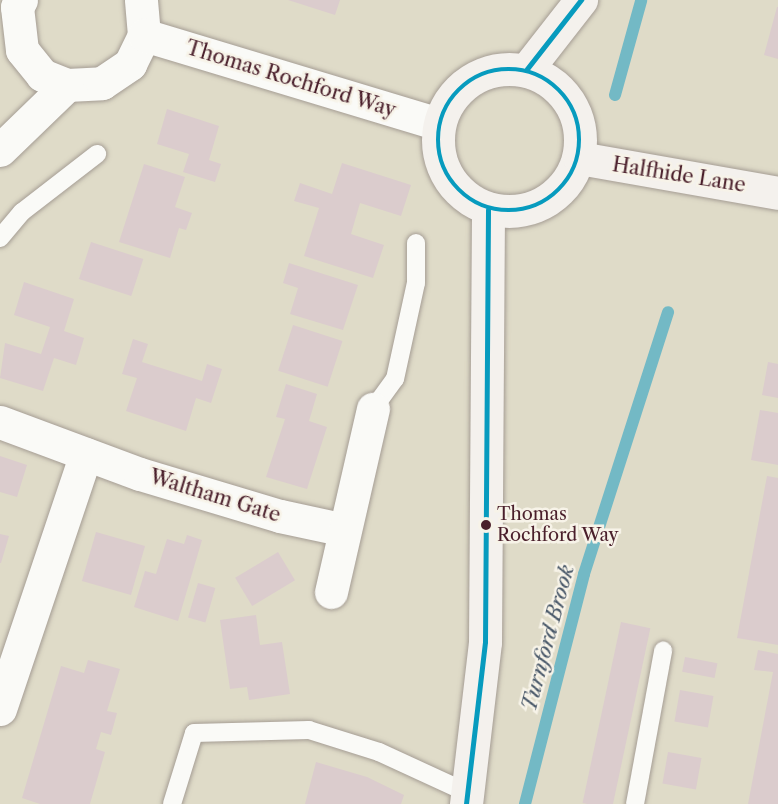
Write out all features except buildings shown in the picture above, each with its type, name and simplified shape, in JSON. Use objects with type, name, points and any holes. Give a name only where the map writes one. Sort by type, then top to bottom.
[{"type":"main road","points":[[527,69],[581,0]]},
{"type":"main road","points":[[527,69],[561,89],[577,113],[580,158],[567,185],[532,209],[488,210],[465,198],[441,165],[438,124],[458,88],[480,73],[527,69]]},
{"type":"main road","name":"Halfhide Lane","points":[[580,158],[778,193]]},
{"type":"main road","points":[[467,798],[485,642],[488,210]]},
{"type":"street","points":[[21,0],[17,7],[22,50],[42,75],[67,86],[102,83],[130,64],[144,35],[141,0]]},
{"type":"street","name":"Thomas Rochford Way","points":[[144,35],[438,124]]},
{"type":"street","points":[[0,150],[67,86]]},
{"type":"street","points":[[331,592],[373,409]]},
{"type":"street","name":"Waltham Gate","points":[[0,422],[86,454],[280,516],[345,530]]},
{"type":"street","points":[[0,709],[86,454]]},
{"type":"lane","points":[[0,238],[22,212],[97,154]]},
{"type":"lane","points":[[373,409],[395,379],[416,283],[416,243]]},
{"type":"lane","points":[[635,804],[663,651]]},
{"type":"lane","points":[[172,804],[194,733],[309,730],[379,752],[467,798]]},
{"type":"waterway","name":"Turnford Brook","points":[[615,95],[641,1]]},
{"type":"waterway","name":"Turnford Brook","points":[[525,804],[584,574],[668,312]]},
{"type":"transit line","points":[[527,69],[581,0]]},
{"type":"transit line","points":[[509,69],[536,74],[559,90],[575,113],[580,140],[575,167],[559,190],[536,206],[509,211],[482,206],[459,190],[443,167],[438,140],[443,113],[459,90],[482,74],[509,69]]},
{"type":"transit line","points":[[466,804],[485,642],[488,210]]},
{"type":"place","name":"Thomas Rochford Way","points":[[486,525]]}]
